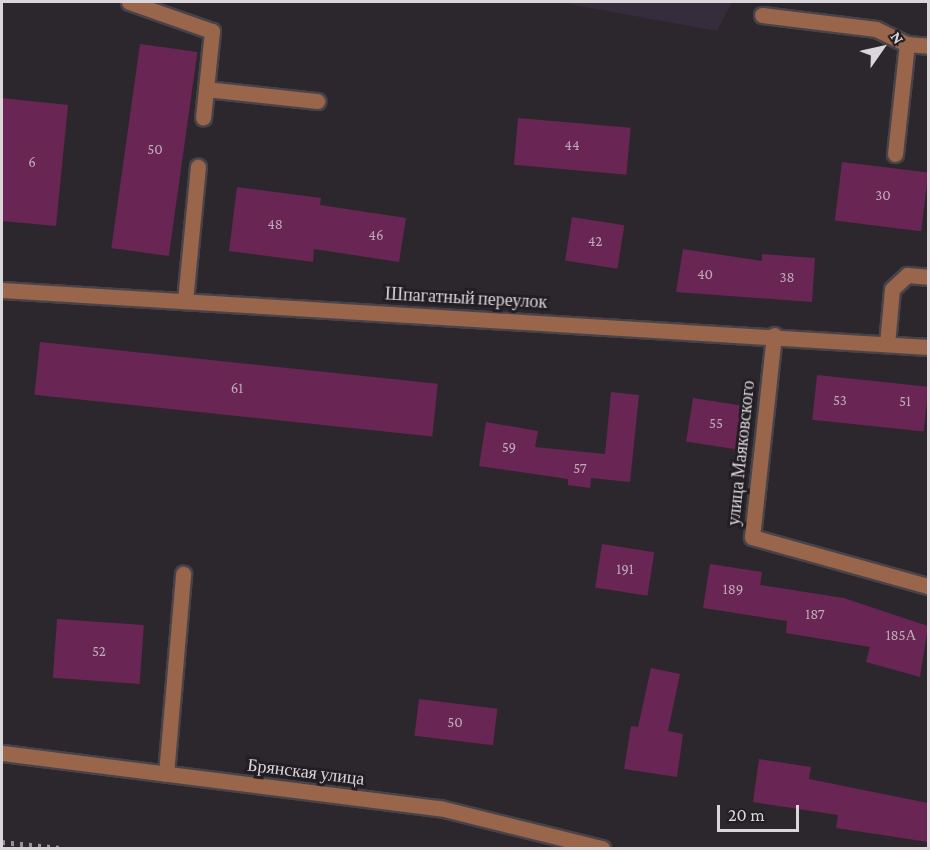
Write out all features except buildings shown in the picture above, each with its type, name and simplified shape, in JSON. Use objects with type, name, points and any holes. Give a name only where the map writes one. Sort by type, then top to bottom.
[{"type":"street","points":[[129,2],[212,31],[202,118]]},
{"type":"street","points":[[762,15],[876,29],[907,44],[928,46]]},
{"type":"street","points":[[895,154],[907,44]]},
{"type":"street","points":[[206,88],[317,101]]},
{"type":"street","points":[[185,301],[198,168]]},
{"type":"street","points":[[887,344],[892,289],[907,275],[928,277]]},
{"type":"street","name":"Шпагатный переулок","points":[[2,290],[774,335],[928,347]]},
{"type":"street","name":"улица Маяковского","points":[[774,335],[752,537],[928,586]]},
{"type":"street","points":[[166,774],[183,574]]},
{"type":"street","name":"Брянская улица","points":[[2,753],[440,808],[602,849]]},
{"type":"shaded area","points":[[558,2],[732,2],[717,31]]},
{"type":"railway","points":[[2,842],[61,848]]}]
